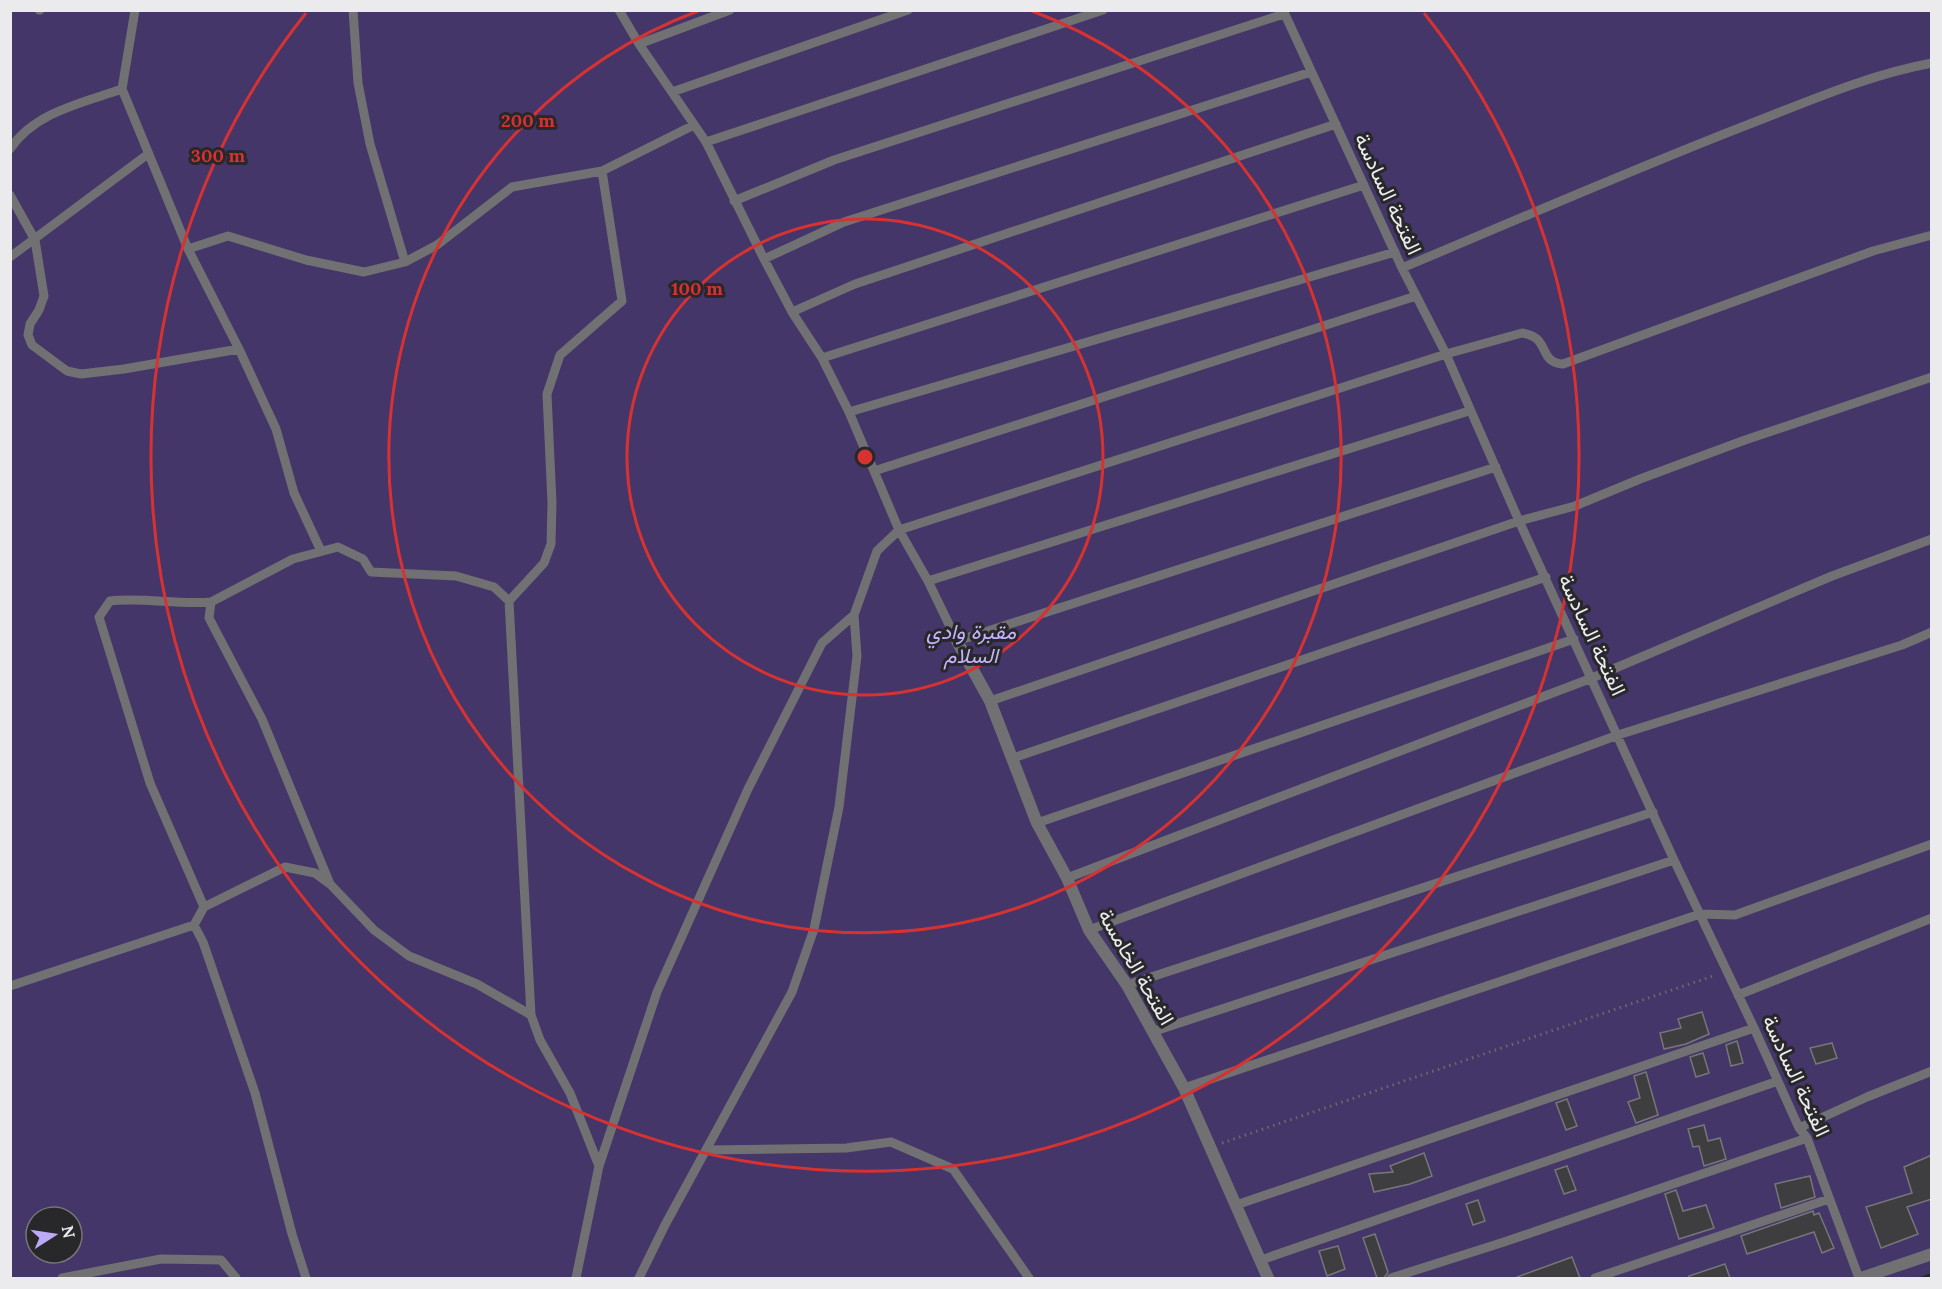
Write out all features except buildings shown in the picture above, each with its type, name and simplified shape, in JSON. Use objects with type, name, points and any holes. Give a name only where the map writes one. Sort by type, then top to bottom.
[{"type":"street","name":"الفتحة الخامسة","points":[[957,641],[990,701],[1037,824],[1067,878],[1089,930],[1127,985],[1184,1088],[1268,1278]]},
{"type":"street","points":[[1860,1278],[1932,1254]]},
{"type":"lane","points":[[135,10],[122,89],[188,249],[239,348],[276,429],[294,493],[321,551]]},
{"type":"lane","points":[[353,10],[358,83],[368,134],[405,262]]},
{"type":"lane","points":[[619,10],[639,44],[706,142],[792,312],[822,358],[849,412],[899,530],[928,581],[957,641],[1496,467]]},
{"type":"lane","points":[[639,44],[730,10]]},
{"type":"lane","points":[[672,92],[908,10]]},
{"type":"lane","points":[[706,142],[1103,10]]},
{"type":"lane","points":[[734,201],[834,160],[1284,12]]},
{"type":"lane","name":"الفتحة السادسة","points":[[1284,12],[1402,267],[1446,354],[1469,411],[1674,860],[1799,1128],[1807,1138],[1860,1278]]},
{"type":"lane","points":[[1402,267],[1714,138],[1850,85],[1901,69],[1932,63]]},
{"type":"lane","points":[[764,259],[844,222],[1311,72]]},
{"type":"lane","points":[[10,149],[20,135],[52,113],[122,89]]},
{"type":"lane","points":[[792,312],[855,284],[1336,124]]},
{"type":"lane","points":[[188,249],[228,236],[306,260],[364,272],[405,262],[437,244],[512,188],[602,171],[694,125]]},
{"type":"lane","points":[[10,257],[148,154]]},
{"type":"lane","points":[[509,602],[544,563],[551,544],[552,503],[547,394],[560,355],[622,301],[602,171]]},
{"type":"lane","points":[[822,358],[1364,185]]},
{"type":"lane","points":[[10,195],[35,240],[44,296],[30,324],[28,335],[32,345],[67,371],[81,374],[124,369],[239,348]]},
{"type":"lane","points":[[639,1278],[665,1225],[792,992],[814,929],[839,807],[857,656],[854,615],[878,551],[899,530],[1446,354],[1522,333],[1532,334],[1539,340],[1550,360],[1556,364],[1563,364],[1873,251],[1932,234]]},
{"type":"lane","points":[[849,412],[1395,252]]},
{"type":"lane","points":[[874,471],[1416,296]]},
{"type":"lane","points":[[990,701],[1520,521],[1575,506],[1745,440],[1932,377]]},
{"type":"lane","points":[[928,581],[1469,411]]},
{"type":"lane","points":[[1067,878],[1592,678],[1832,576],[1932,539]]},
{"type":"lane","points":[[204,907],[150,783],[99,617],[110,601],[128,599],[195,604],[211,602],[293,559],[338,547],[363,559],[371,572],[456,576],[494,587],[509,602],[531,1014],[540,1040],[570,1093],[599,1166]]},
{"type":"lane","points":[[1013,758],[1546,577]]},
{"type":"lane","points":[[211,602],[209,618],[262,719],[330,884]]},
{"type":"lane","points":[[576,1278],[599,1166],[657,992],[748,789],[822,643],[854,615]]},
{"type":"lane","points":[[1089,930],[1618,735],[1902,645],[1932,632]]},
{"type":"lane","points":[[1037,824],[1574,639]]},
{"type":"lane","points":[[1127,985],[1653,812]]},
{"type":"lane","points":[[1184,1088],[1700,914],[1735,915],[1932,844]]},
{"type":"lane","points":[[1152,1032],[1674,860]]},
{"type":"lane","points":[[10,986],[194,925],[204,907],[285,867],[315,873],[330,884],[374,930],[409,956],[477,984],[531,1014]]},
{"type":"lane","points":[[1738,995],[1932,918]]},
{"type":"lane","points":[[194,925],[203,942],[255,1093],[292,1234],[306,1278]]},
{"type":"lane","points":[[1236,1205],[1754,1028]]},
{"type":"lane","points":[[1799,1128],[1867,1096],[1932,1071]]},
{"type":"lane","points":[[1261,1260],[1778,1081]]},
{"type":"lane","points":[[1391,1278],[1504,1242],[1807,1138]]},
{"type":"lane","points":[[706,1150],[846,1148],[891,1142],[952,1169],[1029,1278]]},
{"type":"lane","points":[[1595,1278],[1829,1199]]},
{"type":"lane","points":[[62,1278],[161,1259],[221,1260],[236,1278]]},
{"type":"path","points":[[1210,1147],[1726,971]]},
{"type":"green space","name":"مقبرة وادي السلام","points":[[10,11],[1931,11],[1931,1273],[1917,1278],[11,1278]]}]
